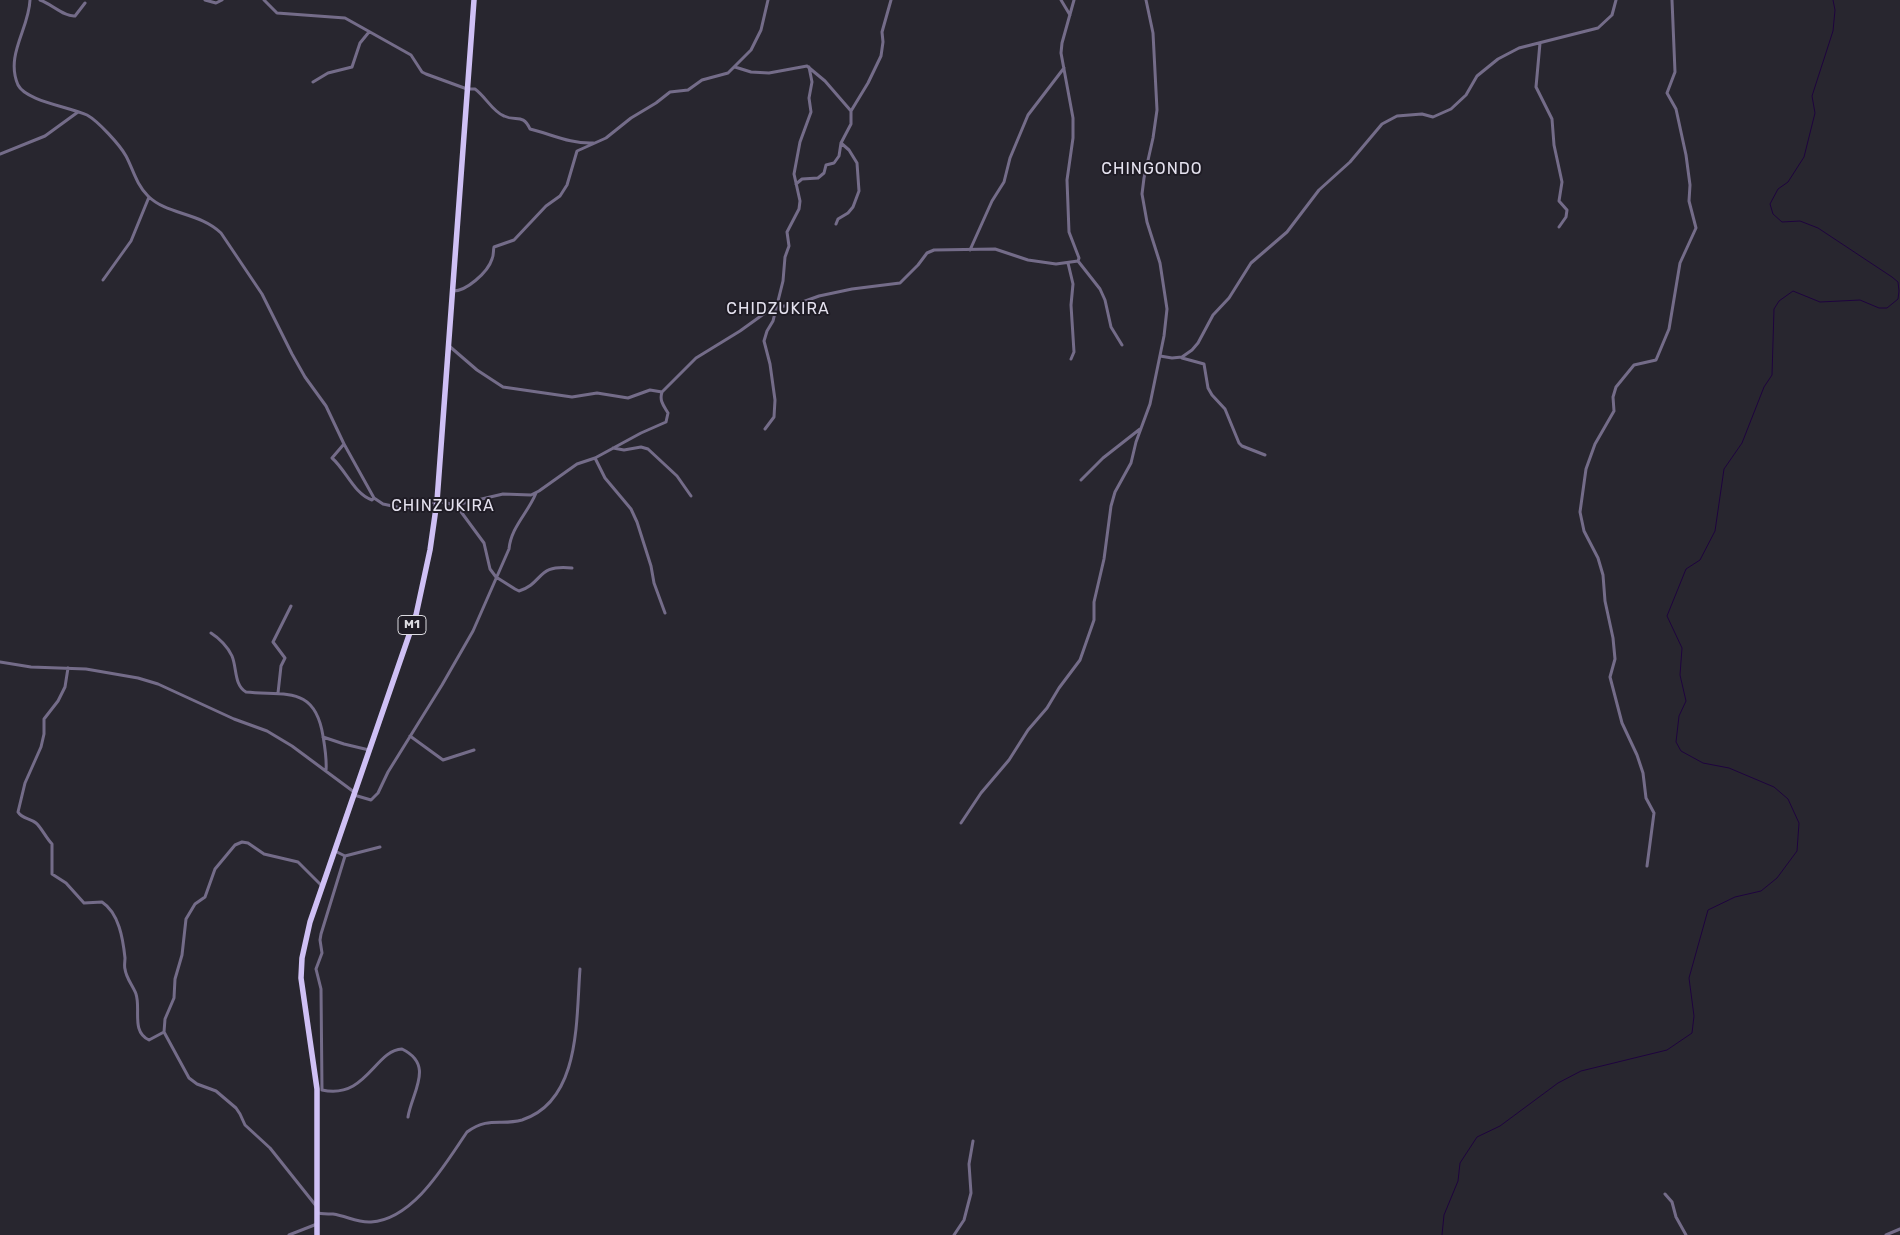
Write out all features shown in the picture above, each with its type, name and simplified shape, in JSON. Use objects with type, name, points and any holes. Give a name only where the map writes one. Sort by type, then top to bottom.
[{"type":"highway","name":"M1","points":[[317,1235],[320,1089],[303,999],[302,958],[310,922],[416,615],[430,550],[436,501],[474,0]]},
{"type":"street","points":[[30,0],[15,54],[14,62],[19,86],[23,91],[34,97],[78,112],[94,120],[126,155],[138,183],[149,197],[169,209],[200,219],[216,227],[262,294],[292,354],[305,377],[326,406],[344,444],[374,498],[383,504],[414,508],[436,501],[456,505],[503,494],[531,495],[536,493],[577,464],[595,458],[666,422],[668,413],[660,398],[662,392],[696,358],[776,307],[797,304],[819,296],[852,289],[900,283],[930,251],[937,249],[995,249],[1028,260],[1056,264],[1078,261]]},
{"type":"street","points":[[40,0],[69,16],[75,16],[85,3]]},
{"type":"street","points":[[205,0],[216,3],[222,0]]},
{"type":"street","points":[[264,0],[277,13],[341,17],[411,55],[422,72],[467,89],[475,89],[503,116],[526,122],[530,129],[543,131],[568,141],[595,143]]},
{"type":"street","points":[[452,291],[456,292],[483,275],[492,262],[494,247],[514,240],[546,206],[560,196],[567,185],[576,152],[611,135],[631,118],[670,92],[688,90],[702,80],[725,74],[735,67],[751,50],[758,36],[768,0]]},
{"type":"street","points":[[796,184],[802,180],[816,179],[822,176],[826,165],[836,161],[840,153],[841,143],[851,124],[851,111],[868,82],[880,56],[883,42],[882,32],[891,0]]},
{"type":"street","points":[[1061,0],[1070,16]]},
{"type":"street","points":[[1074,0],[1061,53],[1072,118],[1073,138],[1067,180],[1069,232],[1079,258],[1078,261],[1100,289],[1105,300],[1111,326],[1122,345]]},
{"type":"street","points":[[961,823],[981,793],[1009,760],[1028,730],[1048,708],[1059,688],[1080,660],[1094,620],[1094,602],[1104,559],[1111,506],[1131,463],[1150,404],[1167,309],[1160,263],[1147,222],[1142,194],[1157,110],[1155,48],[1146,0]]},
{"type":"street","points":[[1182,358],[1198,343],[1213,315],[1229,298],[1251,263],[1287,232],[1319,190],[1350,162],[1382,124],[1397,116],[1422,114],[1433,117],[1451,109],[1466,95],[1477,76],[1491,64],[1508,53],[1598,28],[1612,15],[1616,0]]},
{"type":"street","points":[[1647,866],[1654,813],[1646,798],[1643,773],[1622,723],[1610,677],[1615,659],[1613,638],[1605,601],[1603,575],[1598,558],[1584,531],[1580,512],[1586,469],[1595,444],[1614,412],[1614,391],[1634,365],[1657,358],[1669,329],[1680,263],[1696,232],[1696,224],[1689,201],[1690,185],[1686,155],[1676,109],[1667,93],[1675,72],[1672,0]]},
{"type":"street","points":[[313,82],[328,73],[352,68],[360,43],[369,32]]},
{"type":"street","points":[[1540,43],[1536,87],[1552,119],[1554,145],[1562,182],[1559,201],[1568,210],[1566,217],[1558,227]]},
{"type":"street","points":[[735,67],[748,72],[764,73],[803,66],[809,67],[826,81],[851,111]]},
{"type":"street","points":[[765,429],[774,417],[775,400],[770,364],[764,341],[766,331],[773,321],[783,281],[785,257],[789,246],[787,232],[799,209],[800,201],[794,174],[797,156],[811,112],[808,98],[812,82],[809,67]]},
{"type":"street","points":[[970,250],[992,201],[1004,182],[1010,158],[1028,115],[1064,68]]},
{"type":"street","points":[[0,154],[50,133],[78,112]]},
{"type":"street","points":[[836,224],[838,219],[848,213],[853,207],[859,191],[857,163],[841,143]]},
{"type":"street","points":[[103,280],[131,241],[149,197]]},
{"type":"street","points":[[1068,263],[1073,284],[1074,352],[1070,359]]},
{"type":"street","points":[[448,345],[483,375],[503,387],[572,397],[597,393],[628,398],[650,390],[662,392]]},
{"type":"street","points":[[1160,356],[1182,358],[1204,364],[1208,388],[1225,409],[1239,443],[1246,448],[1265,454]]},
{"type":"street","points":[[1081,480],[1103,458],[1142,427]]},
{"type":"street","points":[[344,444],[332,458],[339,464],[363,496],[372,500],[374,498]]},
{"type":"street","points":[[613,448],[624,450],[640,447],[648,449],[676,476],[691,496]]},
{"type":"street","points":[[595,458],[605,478],[631,509],[637,522],[654,583],[665,613]]},
{"type":"street","points":[[0,662],[32,667],[68,668],[138,678],[158,684],[282,739],[354,794],[368,800],[376,796],[382,781],[473,631],[509,549],[514,530],[536,493]]},
{"type":"street","points":[[456,505],[484,543],[490,569],[496,577],[518,590],[526,588],[552,568],[572,568]]},
{"type":"street","points":[[278,693],[281,666],[285,658],[274,645],[274,641],[291,606]]},
{"type":"street","points":[[211,633],[228,648],[242,690],[255,693],[278,693],[296,696],[306,701],[315,710],[321,723],[326,756],[326,771]]},
{"type":"street","points":[[68,668],[65,687],[58,701],[44,719],[44,734],[25,783],[18,812],[20,816],[38,824],[44,836],[52,844],[51,871],[54,876],[66,883],[84,903],[102,902],[111,911],[123,936],[125,970],[136,995],[138,1007],[136,1014],[141,1033],[149,1040],[164,1032]]},
{"type":"street","points":[[323,736],[344,744],[369,750]]},
{"type":"street","points":[[410,736],[443,760],[474,750]]},
{"type":"street","points":[[322,886],[298,862],[264,854],[248,843],[235,844],[216,869],[205,897],[195,904],[186,919],[174,998],[165,1019],[164,1032],[189,1078],[197,1084],[216,1091],[236,1108],[245,1125],[270,1148],[317,1211],[359,1222],[373,1222],[388,1218],[401,1211],[420,1196],[467,1132],[476,1126],[489,1122],[522,1120],[537,1112],[549,1102],[560,1088],[573,1056],[580,969]]},
{"type":"street","points":[[334,851],[345,856],[380,846]]},
{"type":"street","points":[[345,856],[321,934],[322,953],[316,969],[321,989],[320,1089],[338,1091],[357,1084],[386,1057],[402,1049],[413,1056],[420,1071],[418,1088],[412,1099],[408,1117]]},
{"type":"street","points":[[954,1235],[964,1220],[971,1193],[969,1164],[973,1141]]},
{"type":"street","points":[[1665,1194],[1672,1202],[1676,1217],[1686,1235]]},
{"type":"street","points":[[289,1235],[317,1224]]},
{"type":"street","points":[[1886,1235],[1900,1229]]},
{"type":"waterway","points":[[1442,1235],[1444,1215],[1458,1181],[1460,1163],[1477,1137],[1500,1126],[1558,1083],[1581,1071],[1667,1050],[1692,1033],[1694,1016],[1689,978],[1708,910],[1735,897],[1761,891],[1777,878],[1797,851],[1799,823],[1788,799],[1774,787],[1729,768],[1703,763],[1681,751],[1676,742],[1679,716],[1686,701],[1680,675],[1682,648],[1667,616],[1686,569],[1700,560],[1715,531],[1724,469],[1742,443],[1764,387],[1772,375],[1774,309],[1779,301],[1793,291],[1820,302],[1860,300],[1879,308],[1887,308],[1898,299],[1898,282],[1892,277],[1818,228],[1800,221],[1782,222],[1773,214],[1770,204],[1778,189],[1788,182],[1804,157],[1815,113],[1812,96],[1833,31],[1835,10],[1833,0]]},
{"type":"district","name":"CHINGONDO","points":[[1152,169]]},
{"type":"district","name":"CHIDZUKIRA","points":[[778,309]]},
{"type":"district","name":"CHINZUKIRA","points":[[443,506]]}]
